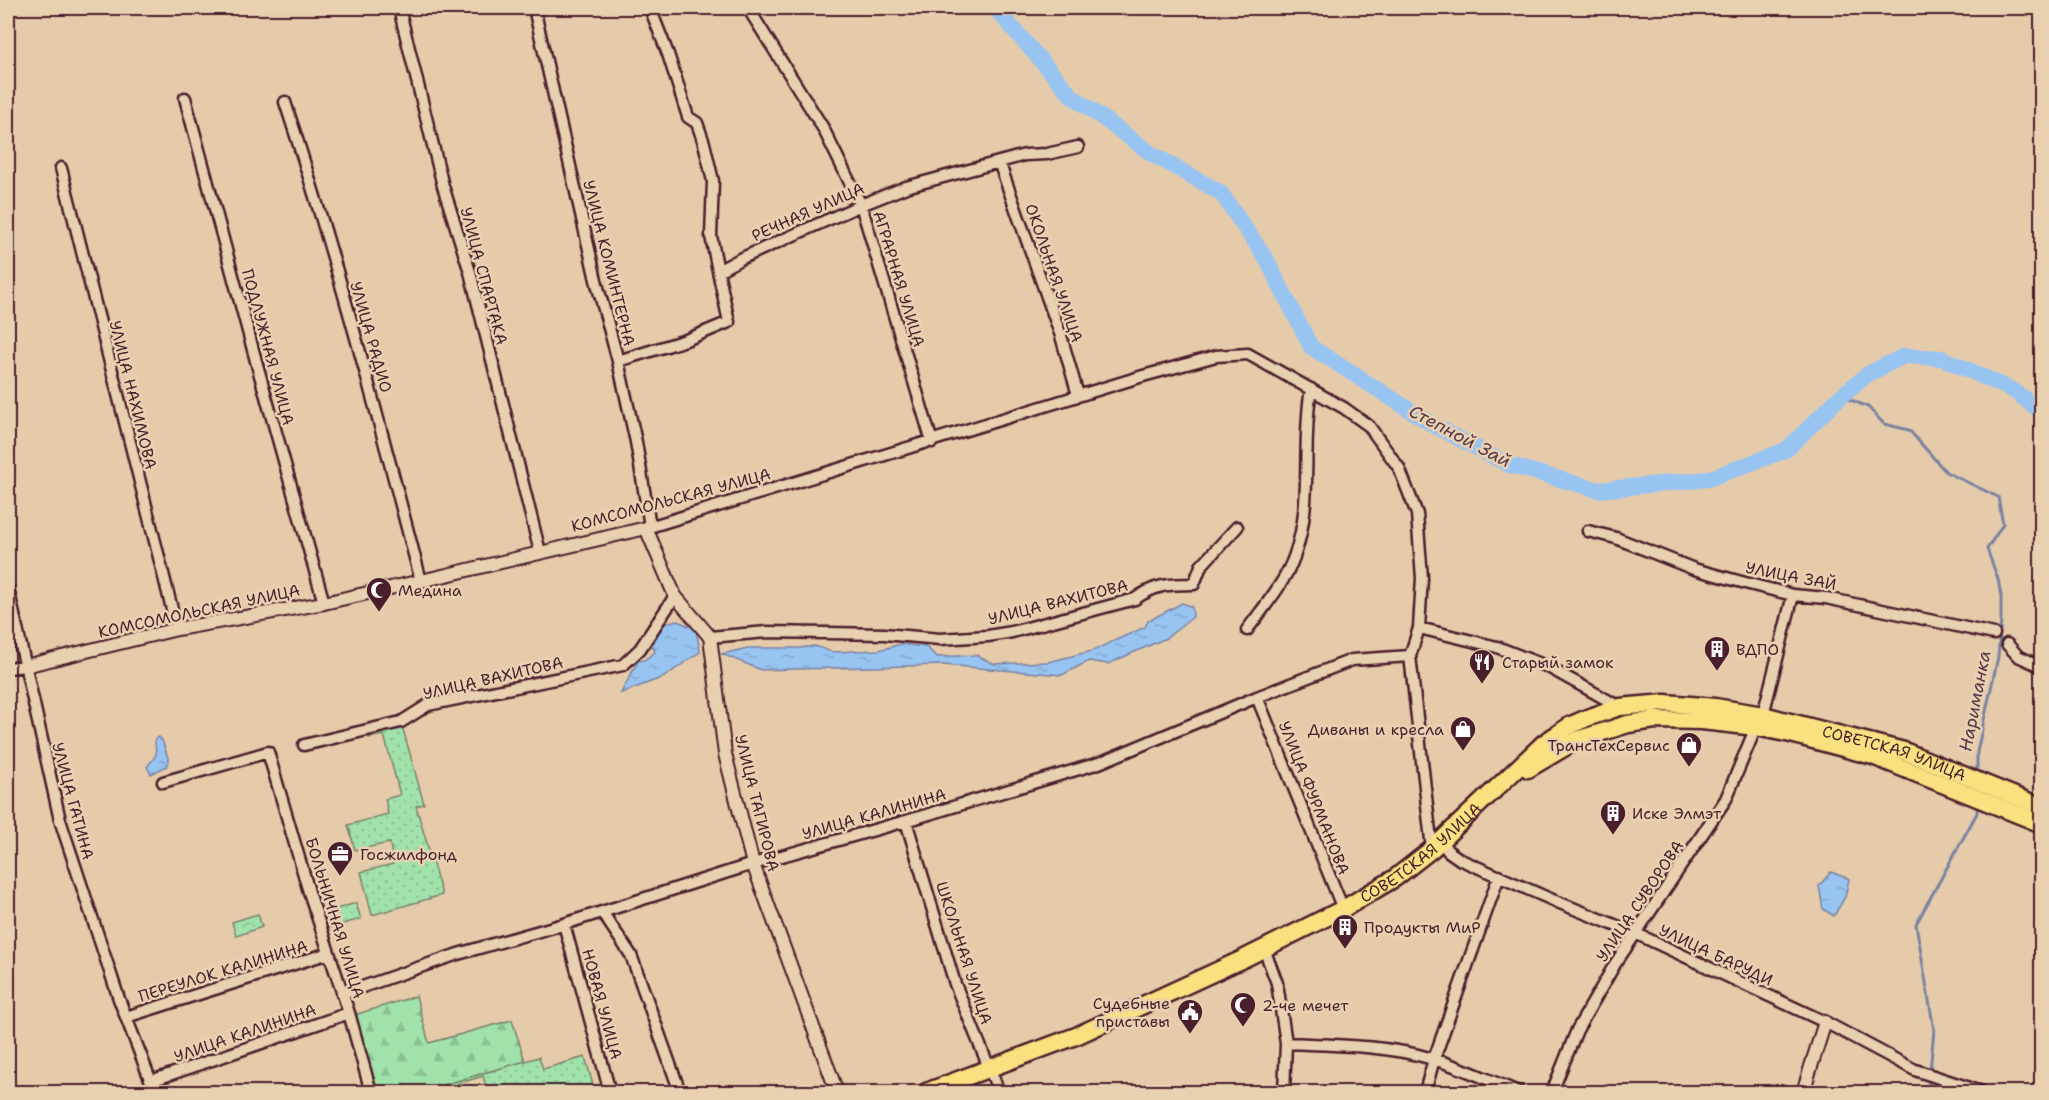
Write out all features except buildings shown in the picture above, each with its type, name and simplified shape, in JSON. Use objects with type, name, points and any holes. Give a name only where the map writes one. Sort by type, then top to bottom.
[{"type":"main road","name":"СОВЕТСКАЯ УЛИЦА","points":[[926,1092],[1076,1036],[1264,949],[1342,909],[1395,878],[1437,845],[1558,732],[1587,718],[1620,707],[1665,703],[1714,707],[1760,721],[1791,734],[1875,749],[2033,809],[2042,824]]},
{"type":"main road","name":"СОВЕТСКАЯ УЛИЦА","points":[[1486,799],[1558,750],[1584,737],[1628,724],[1655,720],[1760,721]]},
{"type":"street","name":"УЛИЦА СПАРТАКА","points":[[399,8],[443,186],[470,272],[540,552]]},
{"type":"street","name":"УЛИЦА КОМИНТЕРНА","points":[[534,8],[596,280],[618,361],[636,442],[648,527]]},
{"type":"street","points":[[618,361],[686,340],[729,322],[711,236],[713,181],[704,143],[697,123],[688,117],[668,54],[650,8]]},
{"type":"street","name":"АГРАРНАЯ УЛИЦА","points":[[748,8],[823,128],[861,205],[932,442]]},
{"type":"street","name":"ПОДЛУЖНАЯ УЛИЦА","points":[[185,98],[324,603]]},
{"type":"street","name":"УЛИЦА РАДИО","points":[[285,102],[321,212],[359,345],[421,581]]},
{"type":"street","name":"РЕЧНАЯ УЛИЦА","points":[[718,271],[740,259],[906,187],[1025,155],[1047,154],[1078,147]]},
{"type":"street","name":"ОКОЛЬНАЯ УЛИЦА","points":[[999,162],[1061,336],[1078,395]]},
{"type":"street","name":"УЛИЦА НАХИМОВА","points":[[61,168],[177,629]]},
{"type":"street","name":"КОМСОМОЛЬСКАЯ УЛИЦА","points":[[25,666],[177,629],[324,603],[648,527],[932,442],[1078,395],[1216,356],[1248,354],[1344,408],[1370,426],[1399,468],[1417,514],[1422,578],[1419,628],[1410,656]]},
{"type":"street","points":[[1247,630],[1281,584],[1294,557],[1303,523],[1307,413],[1311,389]]},
{"type":"street","points":[[648,527],[675,596],[710,637]]},
{"type":"street","name":"УЛИЦА ВАХИТОВА","points":[[710,637],[767,632],[884,634],[940,639],[1012,632],[1135,599],[1165,584],[1194,584],[1201,566],[1237,527]]},
{"type":"street","name":"УЛИЦА ЗАЙ","points":[[1588,531],[1616,538],[1694,569],[1793,595],[1826,598],[1994,634]]},
{"type":"street","name":"УЛИЦА ГАТИНА","points":[[8,588],[60,820],[126,1017],[155,1092]]},
{"type":"street","name":"УЛИЦА СУВОРОВА","points":[[1552,1092],[1577,1030],[1615,964],[1726,799],[1760,721],[1793,595]]},
{"type":"street","name":"УЛИЦА ВАХИТОВА","points":[[304,745],[401,722],[428,705],[623,665],[640,649],[675,596]]},
{"type":"street","points":[[1419,628],[1497,647],[1548,667],[1620,707]]},
{"type":"street","name":"УЛИЦА ТАГИРОВА","points":[[710,637],[724,754],[753,864],[837,1092]]},
{"type":"street","points":[[2007,644],[2019,656],[2042,667]]},
{"type":"street","points":[[1410,656],[1437,845]]},
{"type":"street","name":"УЛИЦА КАЛИНИНА","points":[[342,994],[458,954],[564,924],[753,864],[1099,763],[1352,660],[1410,656]]},
{"type":"street","points":[[8,668],[25,666]]},
{"type":"street","name":"УЛИЦА ФУРМАНОВА","points":[[1257,697],[1342,909]]},
{"type":"street","name":"БОЛЬНИЧНАЯ УЛИЦА","points":[[163,782],[268,752],[349,1013],[371,1092]]},
{"type":"street","name":"ШКОЛЬНАЯ УЛИЦА","points":[[906,821],[955,984],[999,1092]]},
{"type":"street","name":"УЛИЦА БАРУДИ","points":[[1437,845],[1455,857],[1555,902],[1637,934],[1825,1022],[1915,1070],[1982,1092]]},
{"type":"street","points":[[1425,1092],[1434,1059],[1499,876]]},
{"type":"street","points":[[602,912],[631,955],[680,1092]]},
{"type":"street","name":"НОВАЯ УЛИЦА","points":[[564,924],[610,1092]]},
{"type":"street","points":[[1264,949],[1277,983],[1286,1043],[1284,1092]]},
{"type":"street","name":"ПЕРЕУЛОК КАЛИНИНА","points":[[126,1017],[329,954]]},
{"type":"street","name":"УЛИЦА КАЛИНИНА","points":[[151,1081],[349,1013]]},
{"type":"street","points":[[1803,1092],[1825,1022]]},
{"type":"street","points":[[1286,1043],[1394,1050],[1434,1059],[1519,1092]]},
{"type":"green space","points":[[401,722],[424,804],[416,806],[442,895],[372,915],[361,872],[393,864],[390,843],[355,850],[348,825],[388,814],[385,799],[400,795],[384,735],[369,738],[368,735],[316,749],[315,743]]},
{"type":"green space","points":[[356,903],[361,919],[328,928],[323,913]]},
{"type":"green space","points":[[258,914],[262,927],[236,936],[232,922]]},
{"type":"green space","points":[[416,996],[429,1043],[512,1020],[525,1061],[419,1092],[371,1092],[351,1016]]},
{"type":"green space","points":[[539,1057],[543,1069],[585,1057],[595,1092],[488,1092],[483,1076],[457,1084],[460,1092],[419,1092]]},
{"type":"water","points":[[1182,603],[1192,607],[1193,617],[1166,638],[1108,664],[1089,661],[1062,675],[943,665],[761,670],[722,654],[748,648],[815,646],[832,652],[879,650],[901,644],[926,647],[937,657],[976,655],[994,664],[1048,662],[1092,651],[1145,627],[1148,621]]},
{"type":"water","points":[[676,620],[696,629],[700,652],[664,677],[621,693],[638,661],[644,660],[655,652],[652,644],[664,624]]},
{"type":"water","points":[[159,737],[169,761],[167,766],[151,774],[147,767],[156,755],[155,739]]},
{"type":"water","points":[[1831,872],[1849,879],[1845,897],[1834,916],[1823,909],[1819,886]]},
{"type":"waterway","name":"Степной Зай","points":[[995,8],[1072,96],[1152,154],[1221,193],[1267,260],[1311,347],[1435,426],[1509,465],[1599,490],[1708,479],[1786,450],[1841,396],[1868,374],[1904,356],[1942,358],[2014,391],[2042,412]]},
{"type":"waterway","name":"Нариманка","points":[[1841,396],[1868,407],[1884,424],[1909,430],[1946,472],[1998,497],[2003,524],[1987,549],[1998,579],[2001,619],[1998,657],[1977,752],[1977,775]]},
{"type":"waterway","name":"Нариманка","points":[[1928,1092],[1934,1030],[1916,924],[1977,813],[1977,806]]},
{"type":"place","name":"Медина","points":[[379,613]]},
{"type":"place","name":"ВДПО","points":[[1717,672]]},
{"type":"place","name":"Старый замок","points":[[1482,685]]},
{"type":"place","name":"Диваны и кресла","points":[[1463,752]]},
{"type":"place","name":"ТрансТехСервис","points":[[1689,768]]},
{"type":"place","name":"Иске Элмэт","points":[[1613,836]]},
{"type":"place","name":"Госжилфонд","points":[[340,877]]},
{"type":"place","name":"Продукты МиР","points":[[1345,950]]},
{"type":"place","name":"2-че мечет","points":[[1243,1028]]},
{"type":"place","name":"Судебные приставы","points":[[1190,1035]]}]
